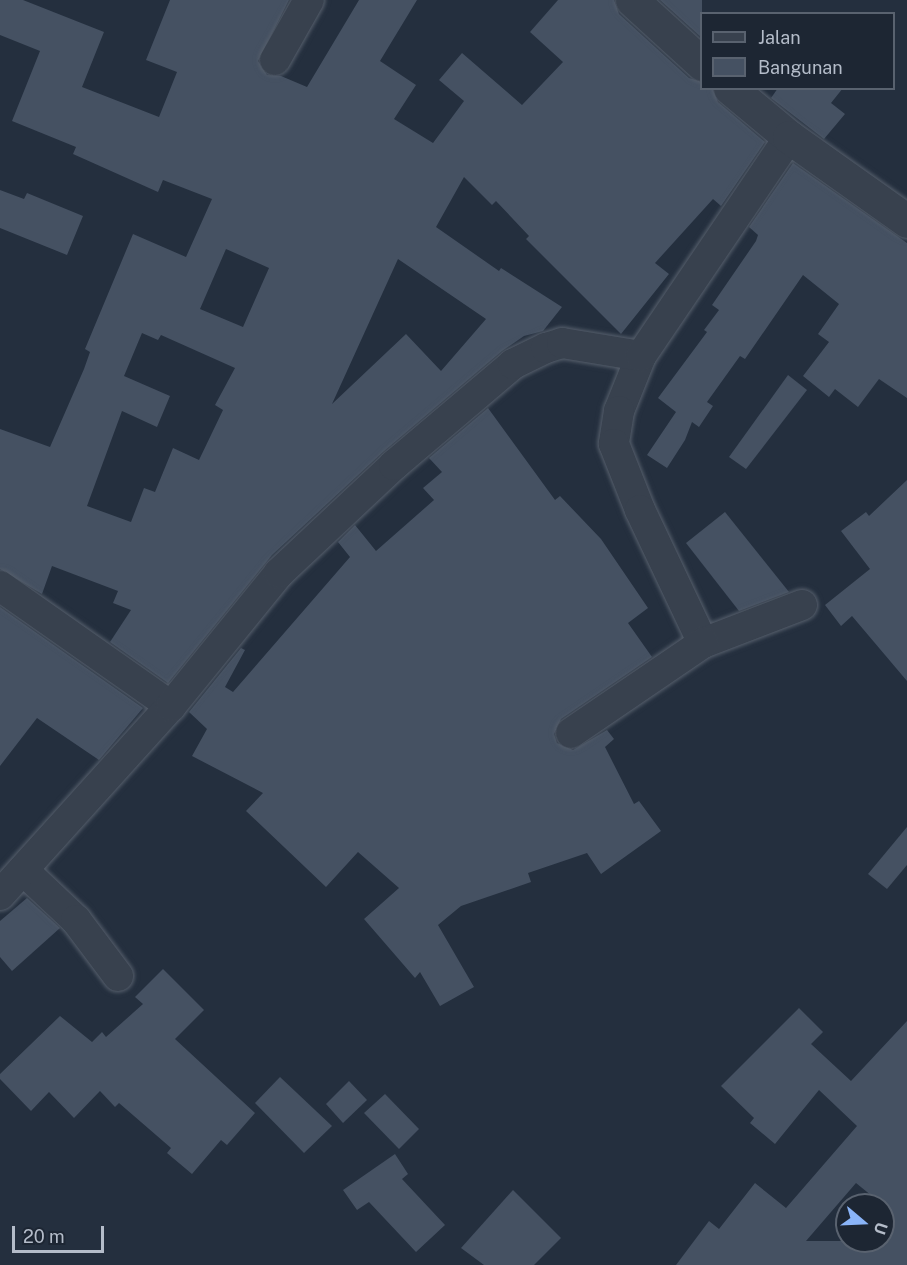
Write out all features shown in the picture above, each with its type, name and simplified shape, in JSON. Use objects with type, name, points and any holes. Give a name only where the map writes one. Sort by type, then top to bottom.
[{"type":"street","points":[[275,60],[309,0]]},
{"type":"street","points":[[632,0],[700,62]]},
{"type":"street","points":[[732,90],[789,137],[907,221]]},
{"type":"street","points":[[703,643],[640,510],[614,444],[619,411],[641,356],[789,137]]},
{"type":"street","points":[[0,895],[171,706],[279,573],[394,465],[513,364],[562,343],[641,356]]},
{"type":"street","points":[[0,586],[171,706]]},
{"type":"street","points":[[571,733],[703,643],[802,605]]},
{"type":"street","points":[[23,870],[76,920],[118,976]]},
{"type":"building","points":[[0,0],[23,0],[104,32],[82,87],[159,117],[177,72],[146,60],[170,0],[289,0],[258,61],[267,75],[281,76],[307,87],[359,0],[417,0],[380,61],[416,85],[394,119],[433,143],[464,101],[439,80],[462,53],[522,105],[563,62],[530,32],[558,0],[614,0],[619,14],[689,78],[700,81],[700,90],[713,90],[718,102],[765,142],[721,206],[713,199],[655,263],[669,274],[621,334],[526,239],[529,236],[496,201],[492,205],[464,177],[436,227],[499,271],[501,268],[562,307],[543,331],[524,336],[502,351],[383,452],[272,555],[168,683],[110,642],[131,610],[113,603],[118,591],[52,566],[42,594],[0,569],[0,429],[50,447],[84,369],[90,352],[85,349],[133,234],[186,257],[212,199],[163,180],[158,192],[73,154],[76,147],[12,121],[40,51],[0,35]],"holes":[[[226,249],[269,268],[243,327],[200,309]],[[398,259],[486,319],[441,371],[406,334],[332,404]],[[142,333],[158,340],[161,335],[235,368],[215,405],[223,410],[199,460],[173,448],[155,492],[144,488],[131,522],[87,506],[122,411],[157,427],[170,396],[124,376]]]},
{"type":"building","points":[[660,0],[702,0],[700,36]]},
{"type":"building","points":[[777,90],[841,90],[831,103],[845,114],[824,139],[771,98]]},
{"type":"building","points":[[793,163],[907,243],[907,398],[879,379],[858,407],[835,389],[829,397],[803,376],[829,342],[818,334],[839,304],[803,275],[745,359],[740,356],[707,402],[713,406],[699,427],[692,422],[685,440],[667,468],[647,455],[676,412],[658,398],[707,332],[704,330],[719,310],[712,305],[756,241],[758,235],[749,227]]},
{"type":"building","points":[[0,190],[24,199],[27,193],[83,216],[67,255],[0,228]]},
{"type":"building","points":[[788,375],[807,390],[746,469],[729,457]]},
{"type":"building","points":[[488,408],[555,500],[560,496],[601,539],[648,608],[628,623],[652,657],[561,719],[554,734],[557,743],[573,750],[607,730],[614,739],[605,747],[634,804],[639,801],[661,831],[601,874],[587,853],[528,873],[531,882],[461,906],[438,925],[474,987],[440,1006],[420,972],[415,978],[364,919],[399,888],[358,852],[326,887],[246,811],[263,793],[192,756],[207,729],[189,712],[241,648],[245,650],[225,687],[233,692],[350,557],[338,542],[355,525],[376,551],[434,500],[423,488],[442,472],[429,458]]},
{"type":"building","points":[[907,480],[907,681],[852,616],[841,626],[825,605],[870,569],[841,531],[866,512],[869,516]]},
{"type":"building","points":[[725,512],[789,592],[739,611],[686,543]]},
{"type":"building","points":[[0,607],[143,708],[99,760],[37,718],[0,766]]},
{"type":"building","points":[[907,827],[907,865],[887,889],[868,874]]},
{"type":"building","points":[[27,898],[60,928],[12,971],[0,957],[0,921]]},
{"type":"building","points":[[163,969],[204,1010],[175,1039],[255,1113],[227,1145],[221,1140],[192,1174],[167,1153],[171,1148],[119,1103],[115,1107],[100,1091],[74,1118],[49,1092],[31,1111],[0,1079],[0,1074],[60,1016],[92,1042],[102,1032],[106,1037],[143,1004],[135,997]]},
{"type":"building","points":[[799,1008],[823,1032],[811,1044],[851,1081],[907,1021],[907,1265],[676,1265],[709,1221],[719,1229],[755,1183],[786,1208],[857,1126],[819,1090],[775,1144],[750,1123],[754,1118],[721,1086]]},
{"type":"building","points":[[280,1077],[332,1126],[304,1153],[255,1103]]},
{"type":"building","points":[[349,1081],[367,1100],[343,1123],[326,1104]]},
{"type":"building","points":[[385,1094],[419,1129],[399,1149],[364,1113]]},
{"type":"building","points":[[395,1154],[408,1174],[402,1179],[445,1225],[416,1252],[369,1202],[357,1210],[343,1190]]},
{"type":"building","points":[[513,1190],[561,1238],[534,1265],[484,1265],[461,1248]]}]
